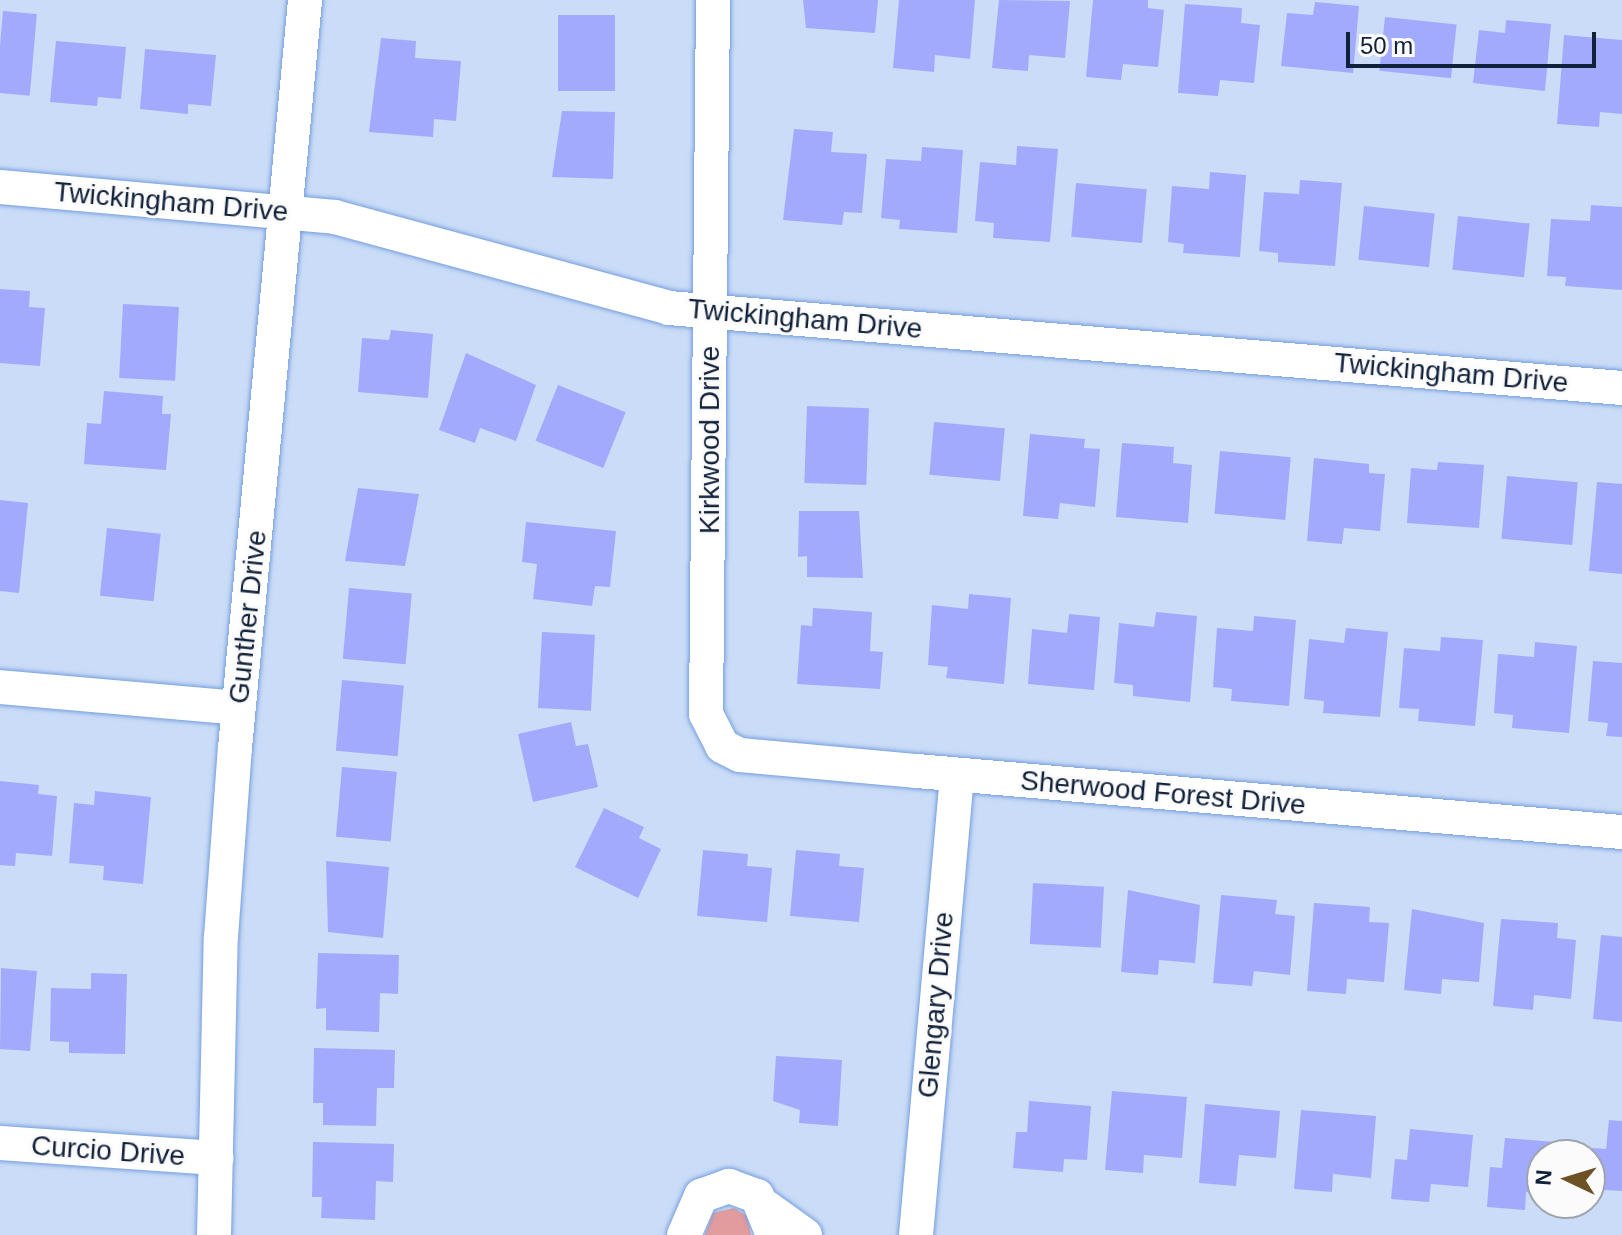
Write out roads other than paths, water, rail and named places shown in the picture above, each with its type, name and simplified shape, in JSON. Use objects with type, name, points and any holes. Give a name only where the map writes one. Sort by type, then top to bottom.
[{"type":"street","name":"Gunther Drive","points":[[214,1235],[221,937],[238,708],[305,0]]},
{"type":"street","name":"Kirkwood Drive","points":[[711,735],[713,0]]},
{"type":"street","name":"Twickingham Drive","points":[[0,187],[284,211],[387,227],[626,301],[1622,388]]},
{"type":"street","points":[[0,687],[238,708]]},
{"type":"street","name":"Sherwood Forest Drive","points":[[711,735],[740,755],[1622,832]]},
{"type":"street","name":"Glengary Drive","points":[[916,1235],[957,775]]},
{"type":"street","name":"Curcio Drive","points":[[0,1143],[216,1158]]},
{"type":"street","points":[[684,1235],[691,1207],[714,1188],[744,1189],[770,1221],[805,1235]]}]
